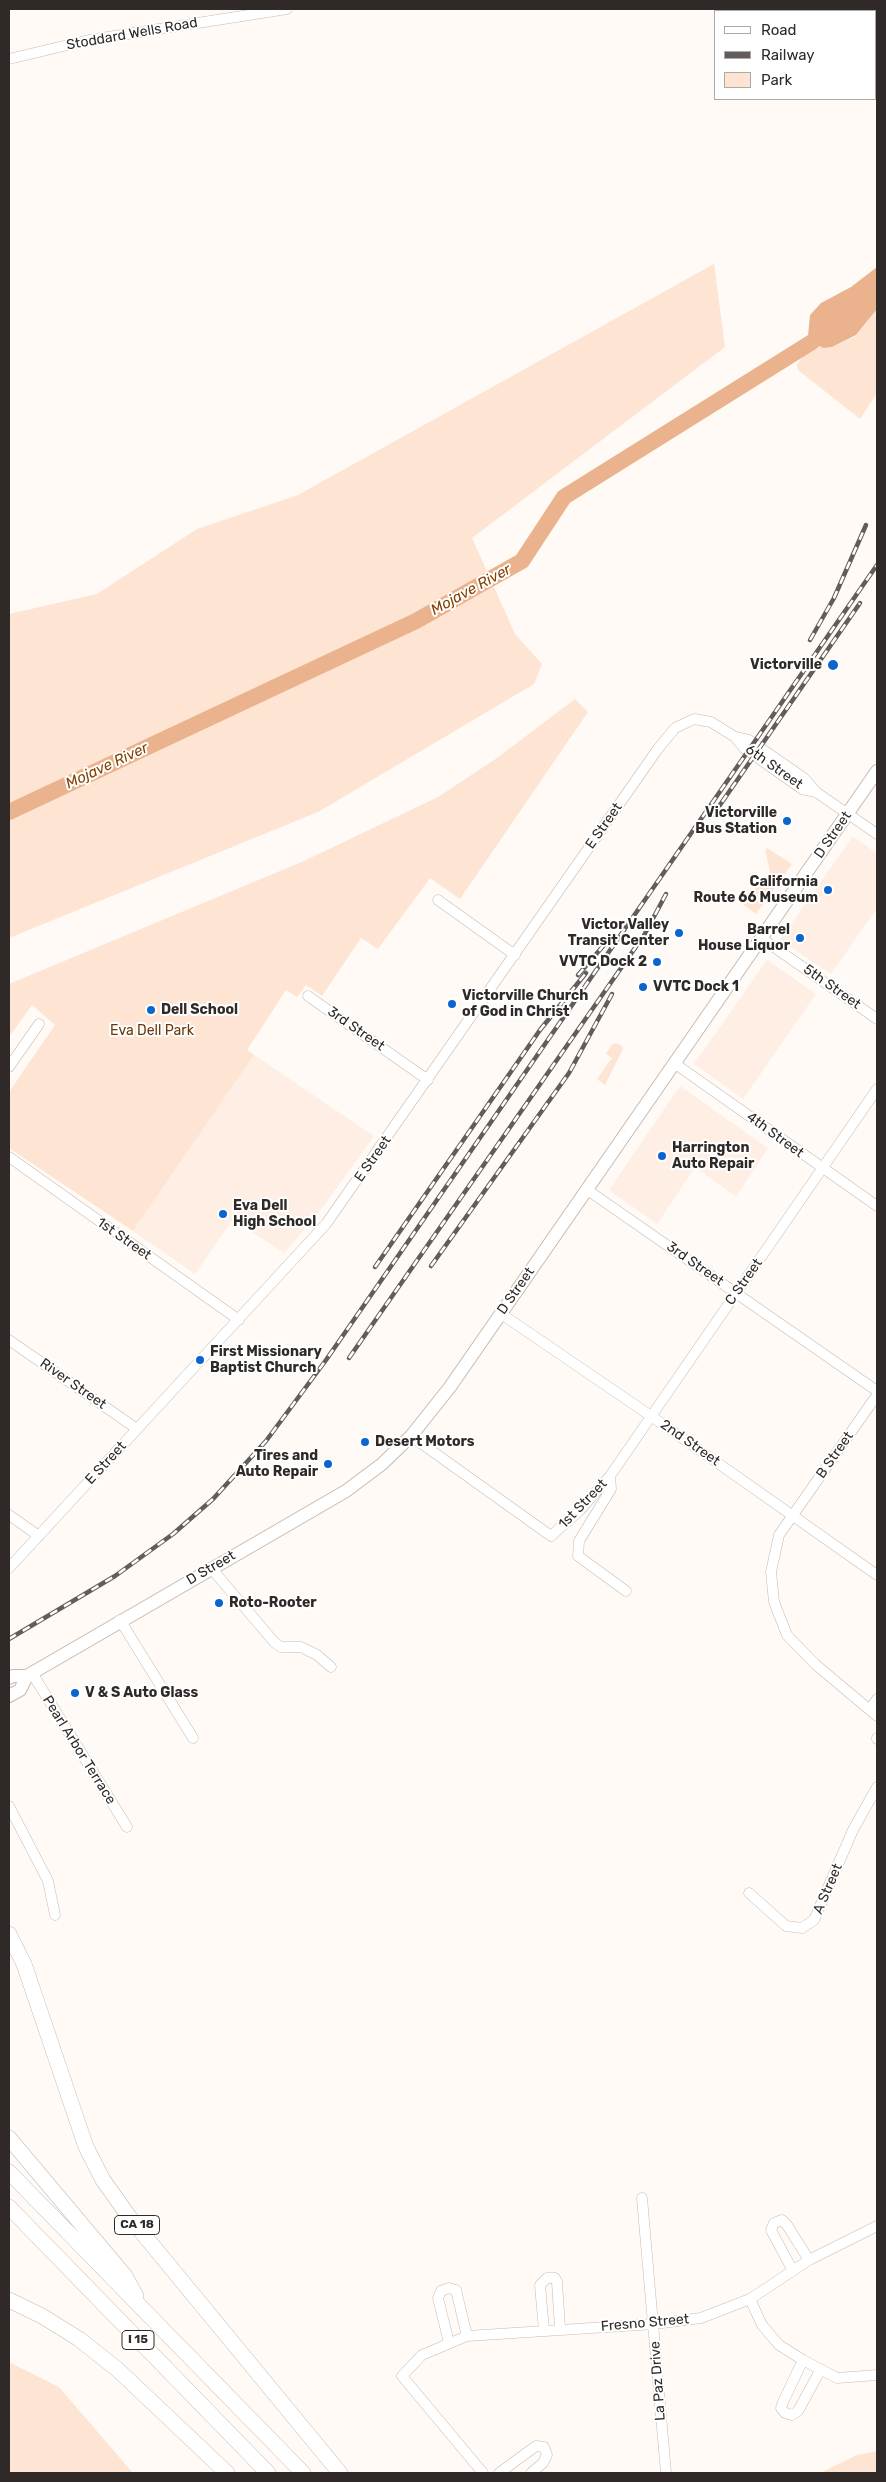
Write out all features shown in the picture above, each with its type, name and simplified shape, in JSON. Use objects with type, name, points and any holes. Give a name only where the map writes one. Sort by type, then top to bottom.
[{"type":"highway","name":"CA 18","points":[[9,1934],[24,1964],[86,2146],[103,2180],[136,2225],[340,2473]]},
{"type":"highway","points":[[9,2138],[126,2276],[144,2310]]},
{"type":"highway","name":"I 15","points":[[9,2172],[303,2473]]},
{"type":"highway","name":"I 15","points":[[9,2207],[268,2473]]},
{"type":"highway","points":[[9,2300],[42,2316],[79,2339],[116,2369],[227,2473]]},
{"type":"main road","name":"D Street","points":[[9,1678],[29,1674],[346,1491],[382,1464],[411,1436],[450,1387],[877,771]]},
{"type":"main road","name":"D Street","points":[[9,1696],[20,1690],[29,1674]]},
{"type":"street","name":"Stoddard Wells Road","points":[[9,59],[89,40],[286,9]]},
{"type":"street","name":"6th Street","points":[[694,719],[711,722],[735,737],[749,740],[804,778],[816,792],[877,834]]},
{"type":"street","name":"E Street","points":[[9,1568],[326,1224],[667,737],[679,725],[694,719]]},
{"type":"street","points":[[438,900],[515,955]]},
{"type":"street","name":"5th Street","points":[[761,938],[877,1019]]},
{"type":"street","name":"3rd Street","points":[[308,996],[428,1080]]},
{"type":"street","points":[[9,1067],[39,1024]]},
{"type":"street","name":"4th Street","points":[[674,1063],[877,1206]]},
{"type":"street","name":"C Street","points":[[610,1476],[877,1089]]},
{"type":"street","name":"1st Street","points":[[9,1158],[239,1320]]},
{"type":"street","name":"3rd Street","points":[[586,1189],[877,1393]]},
{"type":"street","name":"2nd Street","points":[[500,1313],[651,1416],[877,1575]]},
{"type":"street","name":"River Street","points":[[9,1340],[137,1428]]},
{"type":"street","name":"B Street","points":[[874,1713],[815,1664],[787,1635],[774,1602],[771,1572],[779,1535],[794,1516],[877,1393]]},
{"type":"street","name":"1st Street","points":[[411,1436],[551,1536],[580,1510],[610,1476]]},
{"type":"street","name":"1st Street","points":[[610,1476],[611,1489],[579,1541],[578,1556],[626,1591]]},
{"type":"street","points":[[9,1515],[39,1536]]},
{"type":"street","points":[[211,1568],[275,1643],[281,1647],[301,1647],[317,1655],[331,1668]]},
{"type":"street","points":[[120,1620],[193,1738]]},
{"type":"street","name":"Pearl Arbor Terrace","points":[[29,1674],[127,1827]]},
{"type":"street","points":[[874,1713],[877,1698]]},
{"type":"street","name":"A Street","points":[[749,1893],[786,1926],[802,1928],[814,1920],[853,1830],[877,1787]]},
{"type":"street","points":[[9,1806],[48,1881],[55,1915]]},
{"type":"street","name":"La Paz Drive","points":[[642,2198],[666,2473]]},
{"type":"street","points":[[793,2271],[771,2230],[774,2223],[782,2220],[787,2225],[809,2260]]},
{"type":"street","name":"Fresno Street","points":[[483,2473],[402,2376],[422,2355],[467,2336],[654,2324],[701,2318],[750,2299],[809,2260],[877,2226]]},
{"type":"street","points":[[544,2330],[540,2285],[547,2278],[555,2278],[557,2282],[560,2329]]},
{"type":"street","points":[[449,2343],[438,2298],[441,2291],[449,2288],[456,2290],[467,2336]]},
{"type":"street","points":[[750,2299],[762,2325],[779,2345],[803,2360],[837,2378],[877,2375]]},
{"type":"street","points":[[803,2360],[782,2402],[781,2408],[785,2413],[792,2414],[798,2411],[821,2369]]},
{"type":"street","points":[[499,2473],[536,2446],[544,2447],[547,2455],[543,2463],[531,2473]]},
{"type":"shaded area","points":[[877,267],[877,309],[856,335],[832,347],[823,348],[812,342],[808,336],[810,315],[821,303],[851,287]]},
{"type":"shaded area","points":[[853,836],[877,854],[877,908],[831,974],[780,940]]},
{"type":"shaded area","points":[[767,960],[816,994],[743,1099],[694,1064]]},
{"type":"shaded area","points":[[254,1055],[374,1136],[323,1207],[284,1253],[233,1219],[195,1274],[133,1231]]},
{"type":"shaded area","points":[[680,1086],[768,1148],[736,1197],[695,1167],[657,1224],[609,1190]]},
{"type":"green space","points":[[714,264],[725,347],[472,538],[515,634],[542,664],[534,684],[318,812],[9,938],[9,614],[97,594],[197,529],[298,495]]},
{"type":"green space","points":[[877,309],[877,393],[860,419],[798,370],[797,365],[812,342],[823,348],[832,347],[856,336]]},
{"type":"green space","name":"Eva Dell Park","points":[[575,699],[588,712],[460,899],[430,878],[378,949],[361,938],[322,996],[306,985],[297,997],[286,990],[247,1050],[254,1055],[133,1231],[9,1148],[9,1092],[55,1025],[32,1005],[9,1037],[9,984],[304,861],[438,797],[497,758]]},
{"type":"green space","points":[[767,848],[792,864],[756,914],[737,900],[761,885],[767,878],[770,871],[765,850]]},
{"type":"green space","points":[[616,1043],[622,1046],[623,1049],[605,1085],[597,1079],[612,1058],[606,1054],[612,1044]]},
{"type":"green space","points":[[9,2362],[59,2387],[133,2473],[9,2473]]},
{"type":"green space","points":[[877,2451],[877,2473],[820,2473],[857,2455]]},
{"type":"waterway","name":"Mojave River","points":[[9,812],[416,621],[522,561],[564,497],[812,342],[827,328]]},
{"type":"railway","points":[[810,640],[834,598],[866,525]]},
{"type":"railway","points":[[9,1639],[115,1576],[173,1534],[213,1499],[266,1441],[326,1360],[877,565]]},
{"type":"railway","points":[[713,815],[860,603]]},
{"type":"railway","points":[[640,943],[666,894]]},
{"type":"railway","points":[[578,975],[611,937]]},
{"type":"railway","points":[[349,1358],[642,938]]},
{"type":"railway","points":[[375,1267],[540,1030],[586,973]]},
{"type":"railway","points":[[431,1266],[569,1073],[612,994]]},
{"type":"place","name":"Victorville","points":[[833,665]]},
{"type":"place","name":"Victorville Bus Station","points":[[787,821]]},
{"type":"place","name":"California Route 66 Museum","points":[[828,890]]},
{"type":"place","name":"Victor Valley Transit Center","points":[[679,933]]},
{"type":"place","name":"Barrel House Liquor","points":[[800,938]]},
{"type":"place","name":"VVTC Dock 2","points":[[657,962]]},
{"type":"place","name":"VVTC Dock 1","points":[[643,987]]},
{"type":"place","name":"Victorville Church of God in Christ","points":[[452,1004]]},
{"type":"place","name":"Dell School","points":[[151,1010]]},
{"type":"place","name":"Harrington Auto Repair","points":[[662,1156]]},
{"type":"place","name":"Eva Dell High School","points":[[223,1214]]},
{"type":"place","name":"First Missionary Baptist Church","points":[[200,1360]]},
{"type":"place","name":"Desert Motors","points":[[365,1442]]},
{"type":"place","name":"Tires and Auto Repair","points":[[328,1464]]},
{"type":"place","name":"Roto-Rooter","points":[[219,1603]]},
{"type":"place","name":"V & S Auto Glass","points":[[75,1693]]}]
